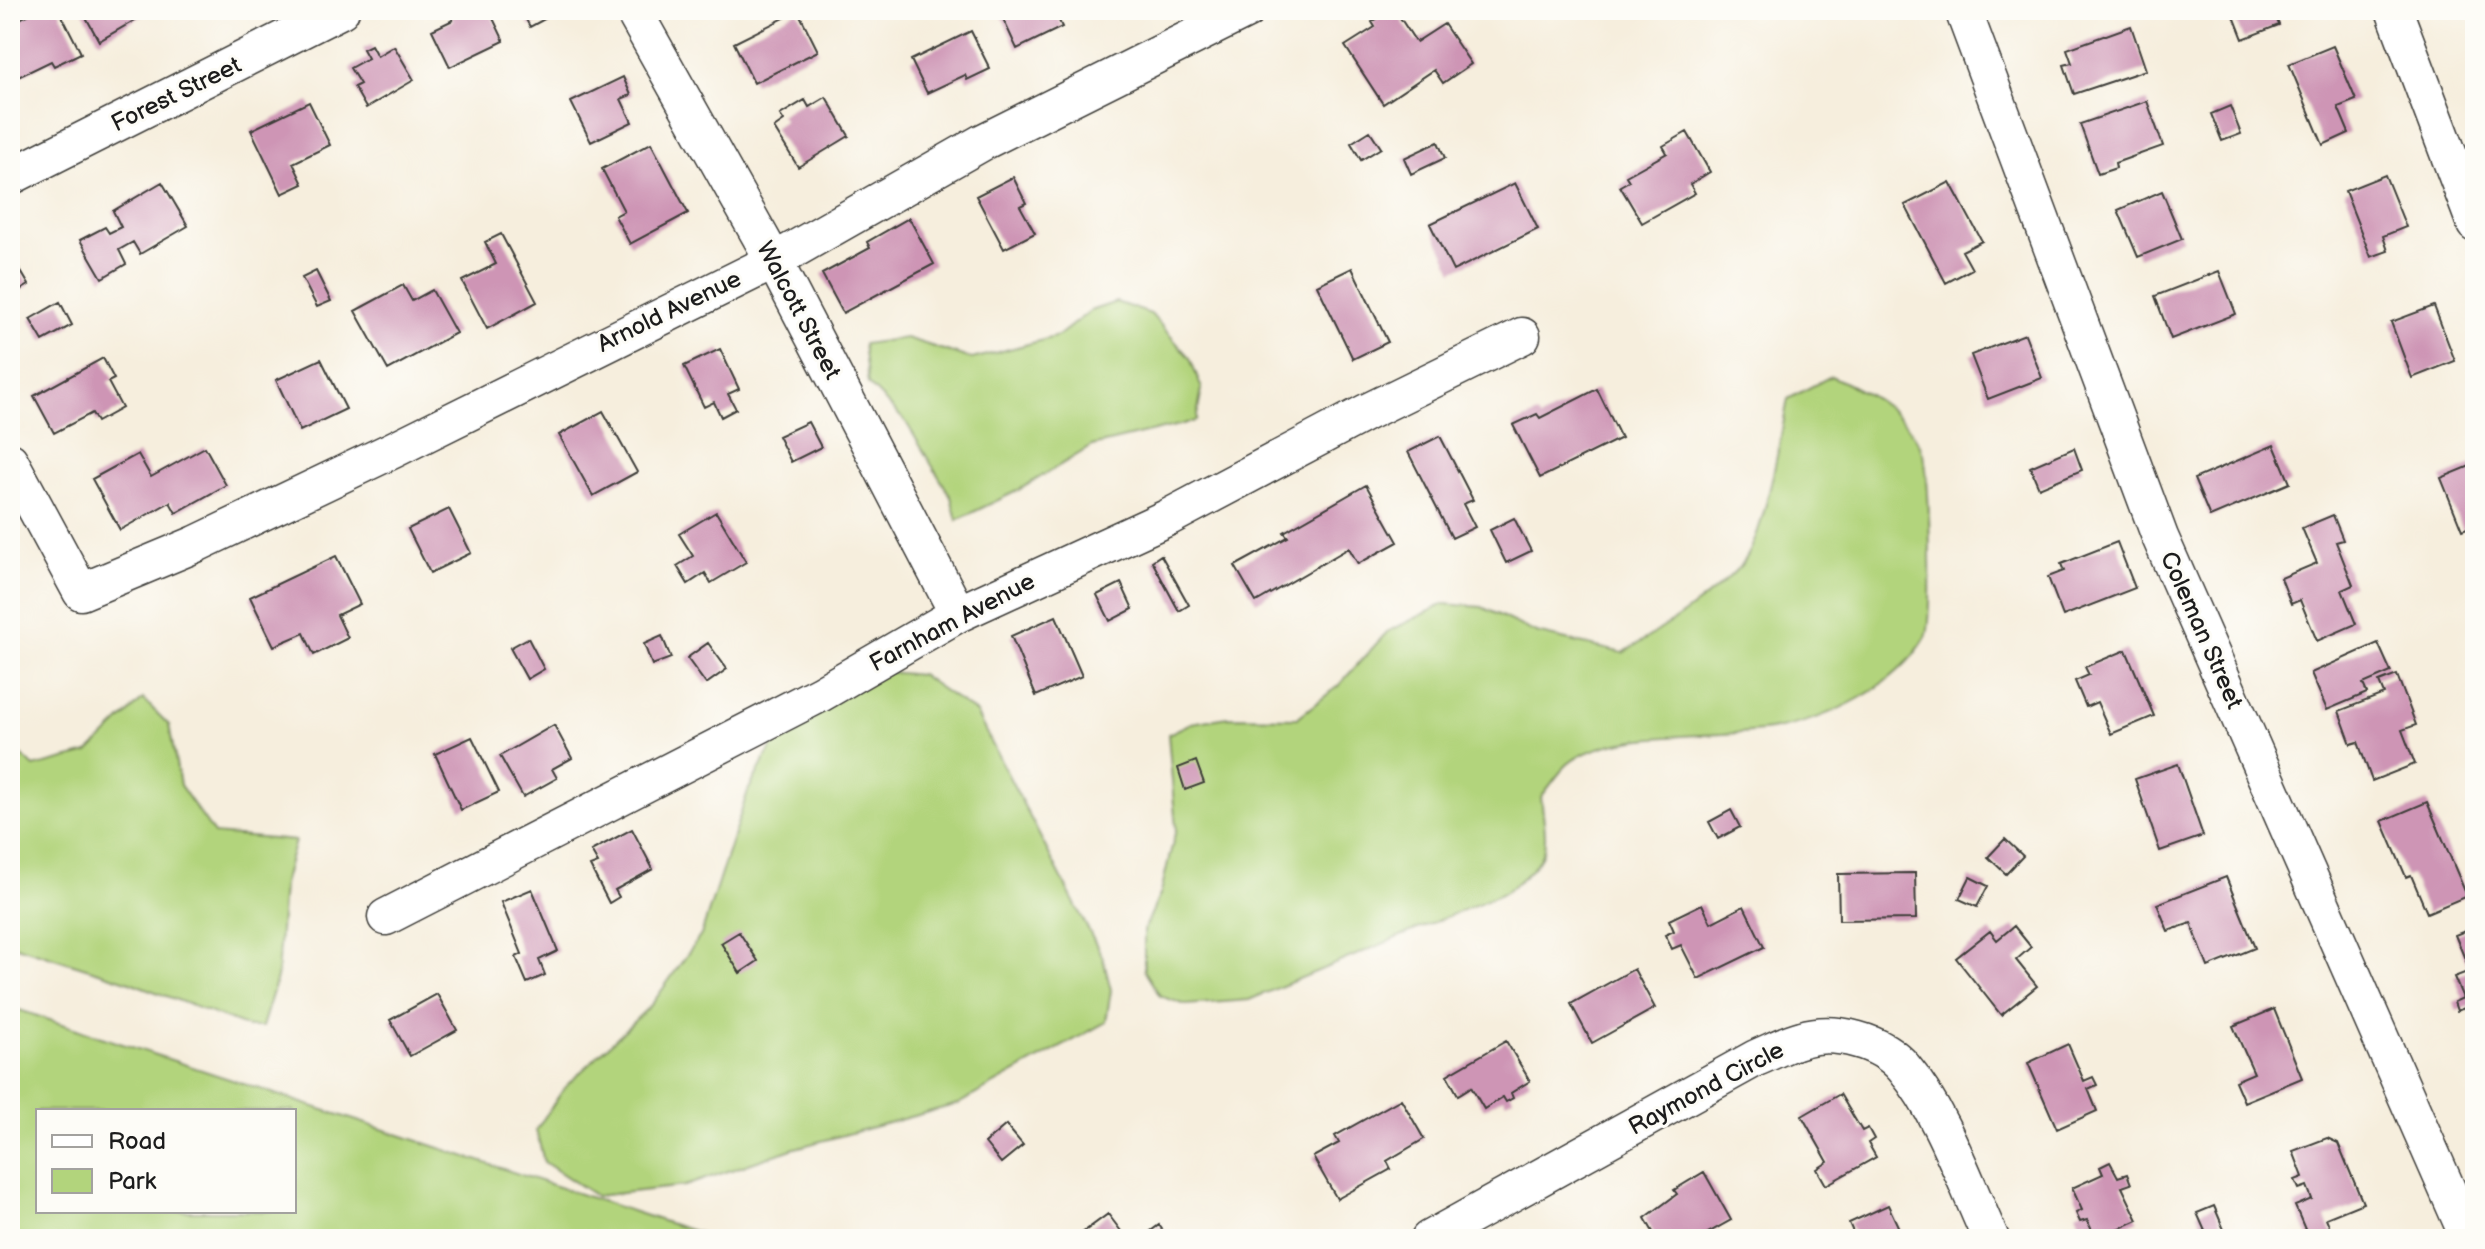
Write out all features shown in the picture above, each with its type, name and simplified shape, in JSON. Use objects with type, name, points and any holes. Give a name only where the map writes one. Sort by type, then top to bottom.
[{"type":"street","name":"Forest Street","points":[[10,177],[81,139],[189,90],[341,10]]},
{"type":"street","name":"Walcott Street","points":[[633,10],[774,261],[958,614]]},
{"type":"street","name":"Arnold Avenue","points":[[10,461],[81,592],[196,544],[393,450],[774,261],[983,142],[1247,10]]},
{"type":"street","name":"Coleman Street","points":[[1963,10],[2160,537],[2469,1239]]},
{"type":"street","points":[[2394,10],[2475,224]]},
{"type":"street","name":"Farnham Avenue","points":[[386,917],[820,694],[958,614],[1169,517],[1367,412],[1522,336]]},
{"type":"street","name":"Raymond Circle","points":[[1429,1239],[1756,1058],[1803,1038],[1837,1035],[1871,1044],[1902,1065],[1925,1098],[1991,1239]]},
{"type":"green space","points":[[1116,302],[1151,314],[1190,358],[1202,389],[1196,421],[1092,446],[1017,491],[957,520],[951,497],[906,422],[868,384],[863,344],[906,338],[972,359],[1058,336],[1090,311]]},
{"type":"green space","points":[[1831,376],[1889,408],[1912,432],[1925,462],[1930,552],[1928,626],[1926,637],[1898,671],[1839,709],[1796,724],[1752,732],[1638,740],[1587,752],[1568,764],[1541,797],[1545,831],[1543,852],[1531,869],[1506,892],[1249,1000],[1186,1005],[1160,996],[1144,970],[1144,930],[1161,892],[1176,829],[1168,734],[1191,723],[1228,717],[1297,718],[1338,686],[1387,632],[1444,604],[1482,607],[1536,633],[1623,653],[1700,602],[1741,565],[1764,511],[1788,399]]},
{"type":"green space","points":[[855,669],[921,675],[976,713],[1103,958],[1111,990],[1106,1022],[958,1104],[792,1149],[685,1186],[596,1196],[544,1162],[536,1130],[565,1087],[652,1004],[701,935],[748,791],[786,720]]},
{"type":"green space","points":[[143,699],[169,725],[180,785],[214,834],[295,841],[283,884],[277,978],[262,1027],[248,1027],[127,981],[10,944],[10,744],[34,767],[88,753]]},
{"type":"green space","points":[[10,1007],[717,1239],[10,1239]]},
{"type":"building","points":[[37,10],[59,10],[81,53],[54,66],[51,61],[10,81],[10,24]]},
{"type":"building","points":[[82,10],[146,10],[147,13],[99,41]]},
{"type":"building","points":[[461,10],[463,15],[473,10],[489,10],[504,41],[450,67],[432,30],[453,20],[449,12]]},
{"type":"building","points":[[521,10],[561,10],[530,27]]},
{"type":"building","points":[[999,10],[1054,10],[1062,27],[1017,49]]},
{"type":"building","points":[[1395,10],[1416,42],[1444,24],[1471,64],[1443,83],[1434,70],[1383,104],[1345,46],[1375,27],[1372,22]]},
{"type":"building","points":[[2250,10],[2273,10],[2279,25],[2243,39],[2234,16]]},
{"type":"building","points":[[798,11],[818,51],[754,83],[734,43]]},
{"type":"building","points":[[2131,26],[2146,70],[2074,94],[2064,65],[2072,63],[2067,49]]},
{"type":"building","points":[[971,31],[990,69],[967,80],[965,75],[927,93],[911,60]]},
{"type":"building","points":[[371,45],[377,56],[394,46],[414,80],[366,108],[354,87],[360,84],[350,68],[368,58],[363,49]]},
{"type":"building","points":[[2333,46],[2356,100],[2338,107],[2349,133],[2323,145],[2289,64]]},
{"type":"building","points":[[623,77],[631,95],[621,99],[632,122],[591,142],[571,102]]},
{"type":"building","points":[[826,97],[849,136],[798,167],[774,128],[784,121],[780,115],[805,100],[809,107]]},
{"type":"building","points":[[2147,101],[2163,146],[2115,163],[2116,168],[2098,174],[2080,124]]},
{"type":"building","points":[[309,102],[330,145],[293,163],[303,184],[282,194],[251,130]]},
{"type":"building","points":[[2230,106],[2241,134],[2222,141],[2211,114]]},
{"type":"building","points":[[1370,131],[1381,148],[1361,160],[1351,143]]},
{"type":"building","points":[[1687,132],[1710,172],[1690,184],[1695,193],[1642,223],[1620,186],[1629,181],[1626,176],[1667,153],[1663,146]]},
{"type":"building","points":[[1438,142],[1445,158],[1411,174],[1404,158]]},
{"type":"building","points":[[651,143],[688,213],[630,244],[615,216],[624,211],[602,169]]},
{"type":"building","points":[[2385,175],[2406,227],[2383,236],[2388,251],[2371,257],[2345,191]]},
{"type":"building","points":[[1013,177],[1026,203],[1020,206],[1035,233],[1004,249],[976,196]]},
{"type":"building","points":[[162,182],[188,226],[140,254],[133,242],[119,250],[126,264],[102,278],[80,240],[105,227],[109,233],[121,227],[113,211]]},
{"type":"building","points":[[1950,182],[1982,241],[1962,251],[1972,269],[1946,283],[1905,205]]},
{"type":"building","points":[[1515,183],[1538,229],[1453,271],[1430,224]]},
{"type":"building","points":[[2162,191],[2182,239],[2138,257],[2118,210]]},
{"type":"building","points":[[909,218],[934,264],[843,313],[822,274],[870,248],[867,242]]},
{"type":"building","points":[[501,234],[537,302],[487,329],[462,281],[496,264],[485,242]]},
{"type":"building","points":[[10,253],[29,285],[14,294],[10,287]]},
{"type":"building","points":[[1352,268],[1388,342],[1353,359],[1317,285]]},
{"type":"building","points":[[316,271],[331,301],[317,307],[302,278]]},
{"type":"building","points":[[2219,271],[2236,314],[2171,339],[2155,296]]},
{"type":"building","points":[[403,285],[412,301],[432,290],[456,333],[388,370],[355,311]]},
{"type":"building","points":[[60,302],[72,325],[43,341],[30,319]]},
{"type":"building","points":[[2434,306],[2455,361],[2412,378],[2391,322]]},
{"type":"building","points":[[2025,334],[2042,378],[1988,399],[1971,355]]},
{"type":"building","points":[[720,349],[739,389],[728,394],[736,409],[721,417],[714,402],[704,407],[684,366]]},
{"type":"building","points":[[103,358],[114,379],[108,382],[122,408],[97,422],[92,413],[54,433],[34,396]]},
{"type":"building","points":[[321,359],[346,409],[300,431],[276,380]]},
{"type":"building","points":[[1597,389],[1621,438],[1540,478],[1513,425],[1537,414],[1540,418]]},
{"type":"building","points":[[603,411],[637,472],[593,496],[559,435]]},
{"type":"building","points":[[808,422],[821,447],[791,462],[778,436]]},
{"type":"building","points":[[1440,436],[1473,500],[1463,504],[1475,527],[1452,538],[1408,452]]},
{"type":"building","points":[[2274,445],[2290,483],[2210,517],[2194,479]]},
{"type":"building","points":[[205,447],[226,485],[176,513],[170,502],[120,530],[92,479],[138,454],[151,477]]},
{"type":"building","points":[[2074,448],[2082,470],[2039,488],[2030,467]]},
{"type":"building","points":[[2475,464],[2475,525],[2462,530],[2441,478]]},
{"type":"building","points":[[1366,485],[1398,542],[1358,564],[1349,548],[1256,602],[1235,566],[1288,537],[1284,532]]},
{"type":"building","points":[[449,509],[471,553],[430,573],[408,529]]},
{"type":"building","points":[[716,512],[746,562],[711,583],[705,573],[688,584],[677,566],[693,556],[679,534]]},
{"type":"building","points":[[2333,515],[2343,540],[2336,542],[2353,585],[2342,590],[2356,624],[2317,641],[2300,600],[2291,604],[2281,578],[2317,563],[2302,528]]},
{"type":"building","points":[[1514,518],[1531,551],[1506,563],[1490,530]]},
{"type":"building","points":[[2117,542],[2135,588],[2063,616],[2048,577],[2064,571],[2061,564]]},
{"type":"building","points":[[1161,555],[1189,605],[1179,611],[1152,561]]},
{"type":"building","points":[[336,556],[360,604],[337,615],[348,638],[314,655],[304,633],[274,646],[250,597]]},
{"type":"building","points":[[1121,583],[1133,609],[1110,621],[1097,595]]},
{"type":"building","points":[[1056,616],[1082,676],[1036,696],[1011,636]]},
{"type":"building","points":[[662,636],[671,658],[652,665],[644,644]]},
{"type":"building","points":[[528,638],[544,669],[527,679],[510,648]]},
{"type":"building","points":[[708,643],[727,669],[706,684],[687,658]]},
{"type":"building","points":[[2378,643],[2391,672],[2363,684],[2367,693],[2327,710],[2311,673]]},
{"type":"building","points":[[2126,650],[2154,716],[2111,734],[2097,702],[2086,707],[2075,681],[2089,675],[2085,667]]},
{"type":"building","points":[[2397,675],[2416,725],[2402,730],[2415,764],[2372,781],[2358,742],[2351,744],[2339,711],[2384,694],[2379,682]]},
{"type":"building","points":[[554,725],[572,758],[552,769],[557,778],[523,797],[500,756]]},
{"type":"building","points":[[472,737],[499,792],[461,810],[435,754]]},
{"type":"building","points":[[1196,761],[1204,783],[1185,790],[1178,768]]},
{"type":"building","points":[[2178,764],[2203,836],[2160,851],[2135,779]]},
{"type":"building","points":[[2427,802],[2467,896],[2427,913],[2411,875],[2406,877],[2382,821]]},
{"type":"building","points":[[1731,810],[1740,827],[1718,839],[1709,822]]},
{"type":"building","points":[[632,829],[653,869],[615,890],[619,897],[609,903],[590,866],[598,863],[591,851]]},
{"type":"building","points":[[2005,839],[2023,856],[2006,874],[1988,857]]},
{"type":"building","points":[[1915,873],[1916,919],[1839,920],[1838,874]]},
{"type":"building","points":[[1970,877],[1988,886],[1977,907],[1959,899]]},
{"type":"building","points":[[2226,877],[2255,948],[2208,967],[2191,923],[2168,931],[2157,904]]},
{"type":"building","points":[[532,889],[558,951],[539,960],[545,975],[527,983],[516,957],[522,954],[501,902]]},
{"type":"building","points":[[1702,904],[1711,923],[1744,906],[1764,947],[1698,979],[1681,945],[1672,949],[1665,935],[1674,931],[1669,920]]},
{"type":"building","points":[[2014,926],[2031,947],[2016,960],[2037,986],[2001,1015],[1956,958],[1990,931],[1997,940]]},
{"type":"building","points":[[2475,927],[2475,1012],[2472,1005],[2457,1011],[2454,1002],[2463,998],[2454,977],[2470,971],[2455,935]]},
{"type":"building","points":[[739,932],[758,961],[740,973],[721,943]]},
{"type":"building","points":[[1634,969],[1655,1008],[1592,1043],[1571,1004]]},
{"type":"building","points":[[437,994],[457,1030],[410,1056],[390,1020]]},
{"type":"building","points":[[2274,1009],[2302,1078],[2244,1102],[2235,1081],[2254,1073],[2233,1026]]},
{"type":"building","points":[[1506,1041],[1530,1081],[1511,1093],[1513,1098],[1506,1102],[1503,1097],[1484,1109],[1471,1087],[1458,1095],[1447,1075]]},
{"type":"building","points":[[2068,1044],[2084,1081],[2093,1077],[2097,1085],[2088,1089],[2097,1111],[2057,1129],[2028,1063]]},
{"type":"building","points":[[1840,1094],[1862,1131],[1868,1128],[1874,1139],[1868,1143],[1876,1157],[1826,1185],[1817,1169],[1828,1162],[1802,1116]]},
{"type":"building","points":[[1401,1099],[1424,1139],[1387,1161],[1391,1169],[1337,1199],[1313,1157],[1339,1143],[1335,1136]]},
{"type":"building","points":[[1006,1125],[1023,1145],[1001,1163],[985,1143]]},
{"type":"building","points":[[2327,1138],[2338,1143],[2363,1203],[2326,1218],[2333,1235],[2309,1239],[2295,1206],[2312,1199],[2307,1186],[2299,1189],[2295,1180],[2303,1177],[2293,1151]]},
{"type":"building","points":[[2110,1162],[2118,1177],[2127,1174],[2131,1184],[2122,1187],[2138,1220],[2096,1239],[2087,1220],[2080,1222],[2076,1213],[2082,1210],[2072,1188],[2103,1174],[2100,1167]]},
{"type":"building","points":[[1704,1172],[1731,1220],[1697,1239],[1657,1239],[1645,1218],[1677,1194],[1674,1190]]},
{"type":"building","points":[[1888,1205],[1904,1239],[1856,1239],[1849,1223]]},
{"type":"building","points":[[2214,1206],[2225,1232],[2208,1238],[2197,1213]]},
{"type":"building","points":[[1108,1214],[1127,1239],[1074,1239]]},
{"type":"building","points":[[1159,1225],[1169,1239],[1140,1239]]}]
